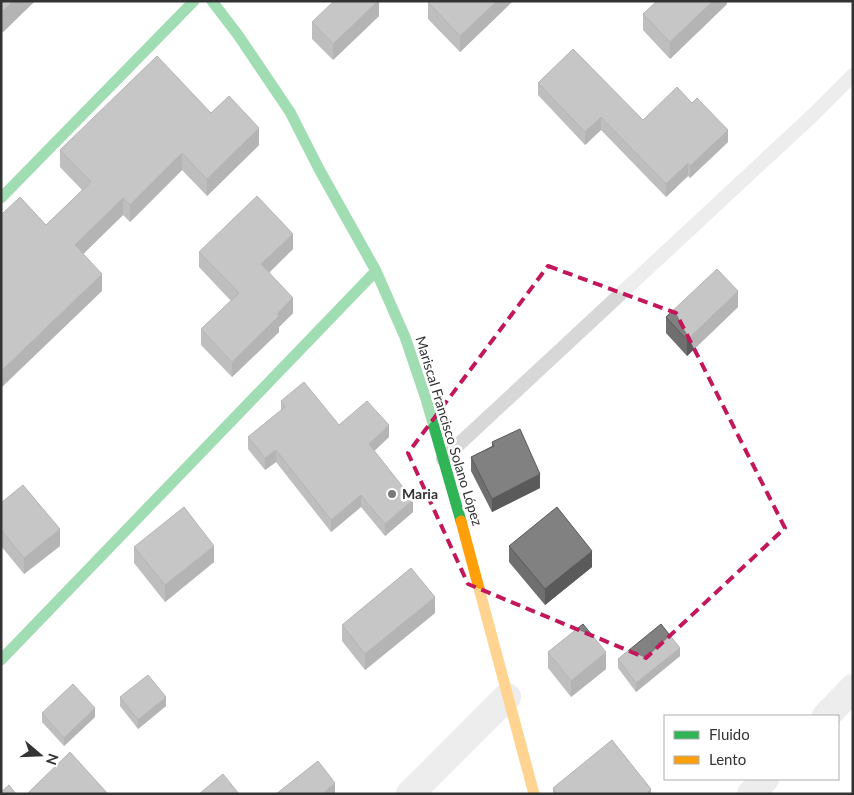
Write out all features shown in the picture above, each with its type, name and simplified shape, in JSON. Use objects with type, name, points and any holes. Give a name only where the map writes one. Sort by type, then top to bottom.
[{"type":"main road","points":[[1,198],[194,1]]},
{"type":"main road","name":"Mariscal Francisco Solano López","points":[[212,1],[238,35],[290,112],[319,169],[376,271],[405,337],[426,400],[479,584],[507,697],[534,794]]},
{"type":"main road","points":[[1,660],[376,271]]},
{"type":"street","points":[[827,715],[853,688]]},
{"type":"street","points":[[410,794],[507,697]]},
{"type":"street","points":[[751,794],[764,780]]},
{"type":"lane","points":[[443,459],[813,115],[853,75]]},
{"type":"highlighted area","points":[[548,266],[676,313],[785,528],[646,658],[468,584],[408,453]]},
{"type":"building","points":[[1,1],[13,1],[3,11],[1,9]]},
{"type":"building","points":[[334,1],[378,1],[333,44],[312,22]]},
{"type":"building","points":[[429,1],[497,1],[460,36]]},
{"type":"building","points":[[657,1],[713,1],[670,42],[643,14]]},
{"type":"building","points":[[573,49],[643,120],[677,87],[692,103],[697,98],[728,130],[690,166],[688,163],[666,184],[601,117],[585,132],[538,83]]},
{"type":"building","points":[[157,56],[211,113],[229,96],[259,128],[207,179],[182,153],[130,205],[123,198],[75,245],[102,274],[1,371],[1,215],[20,197],[46,225],[91,182],[60,150]]},
{"type":"building","points":[[257,196],[293,234],[261,264],[293,298],[277,314],[279,316],[232,362],[201,329],[239,293],[199,252]]},
{"type":"building","points":[[717,269],[738,291],[687,340],[666,317]]},
{"type":"building","points":[[304,382],[339,425],[367,401],[389,425],[369,444],[413,500],[385,524],[361,495],[331,520],[276,450],[265,458],[248,437],[285,407],[281,401]]},
{"type":"building","points":[[520,429],[540,474],[492,499],[471,457],[494,446],[492,442]]},
{"type":"building","points":[[23,485],[60,529],[24,558],[1,530],[1,503]]},
{"type":"building","points":[[184,507],[214,546],[165,585],[134,547]]},
{"type":"building","points":[[557,507],[592,551],[545,589],[509,546]]},
{"type":"building","points":[[411,568],[435,597],[365,654],[342,625]]},
{"type":"building","points":[[583,624],[606,652],[571,681],[548,652]]},
{"type":"building","points":[[661,624],[680,648],[636,683],[618,659]]},
{"type":"building","points":[[148,675],[166,697],[138,720],[120,697]]},
{"type":"building","points":[[73,684],[95,708],[64,738],[42,713]]},
{"type":"building","points":[[612,740],[651,789],[646,794],[557,794],[553,788]]},
{"type":"building","points":[[70,752],[108,794],[27,794]]},
{"type":"building","points":[[318,761],[335,783],[322,794],[276,794]]},
{"type":"building","points":[[223,774],[239,794],[199,794]]},
{"type":"building","points":[[9,785],[16,794],[1,794],[1,792]]},
{"type":"traffic: fast","points":[[1,198],[194,1]]},
{"type":"traffic: fast","points":[[212,1],[238,35],[290,112],[319,169],[376,271],[405,337],[426,399],[461,521]]},
{"type":"traffic: fast","points":[[1,660],[376,271]]},
{"type":"traffic: slow","points":[[461,521],[534,794]]},
{"type":"place","name":"Maria","points":[[392,494]]}]
